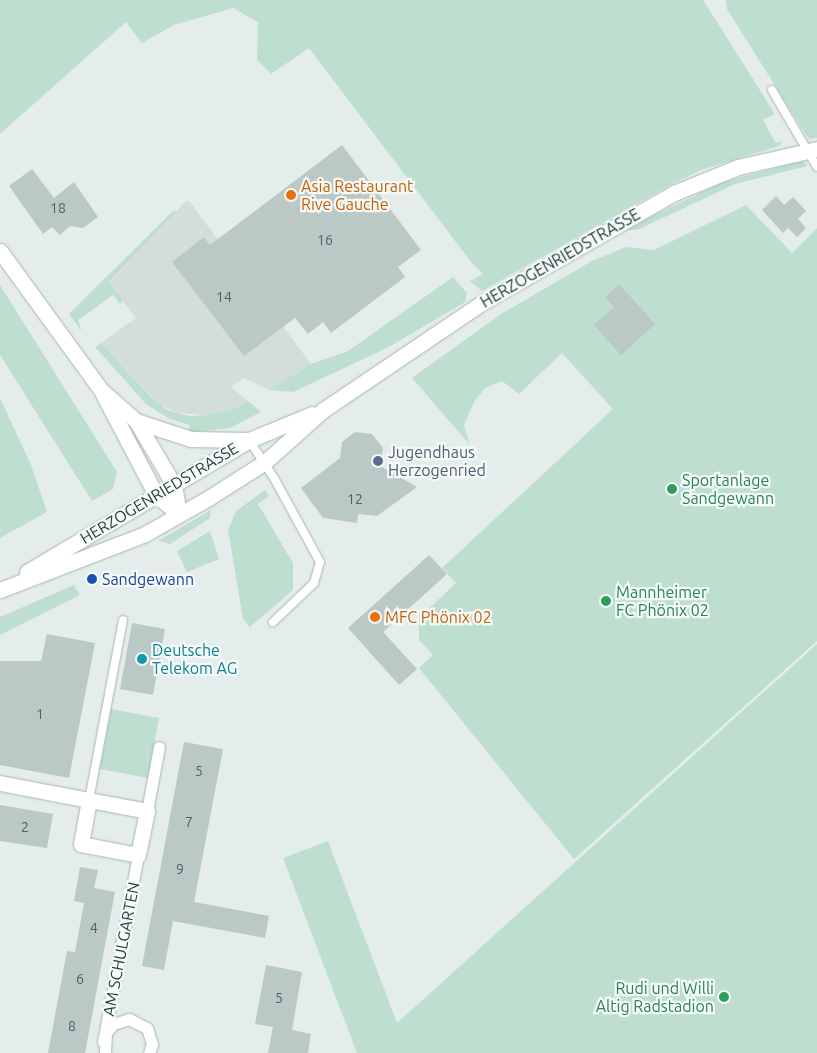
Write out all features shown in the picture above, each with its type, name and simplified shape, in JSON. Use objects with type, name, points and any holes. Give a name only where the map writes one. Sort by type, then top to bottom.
[{"type":"street","name":"HERZOGENRIEDSTRASSE","points":[[0,589],[145,534],[265,462],[323,410],[483,302],[674,193],[738,167],[812,150]]},
{"type":"street","points":[[0,251],[101,390],[156,495],[179,514]]},
{"type":"street","points":[[101,390],[136,421],[174,485],[179,514]]},
{"type":"street","name":"HERZOGENRIEDSTRASSE","points":[[0,589],[249,440],[323,410]]},
{"type":"street","points":[[136,421],[191,439],[249,440]]},
{"type":"street","name":"AM SCHULGARTEN","points":[[104,1048],[159,747]]},
{"type":"street","points":[[0,784],[146,811]]},
{"type":"street","points":[[89,800],[81,844],[138,855]]},
{"type":"street","points":[[104,1048],[113,1024],[129,1019],[147,1028],[152,1044],[149,1053]]},
{"type":"lane","points":[[772,90],[812,150],[817,167]]},
{"type":"lane","points":[[249,440],[265,462],[320,562],[314,583],[273,622]]},
{"type":"lane","points":[[89,800],[123,620]]},
{"type":"shaded area","points":[[186,201],[189,201],[311,364],[269,390],[244,378],[231,387],[248,401],[229,411],[205,415],[178,413],[160,405],[101,343],[136,318],[109,283]]},
{"type":"green space","points":[[0,0],[703,0],[775,114],[763,120],[770,133],[776,143],[783,141],[779,146],[701,170],[670,185],[482,291],[470,281],[483,274],[471,262],[309,48],[271,74],[257,60],[258,22],[233,8],[174,25],[142,43],[126,22],[0,134]]},
{"type":"green space","points":[[726,0],[817,0],[817,138],[810,139],[806,135],[727,9]]},
{"type":"green space","points":[[802,161],[808,166],[735,184],[637,230],[624,230],[723,182]]},
{"type":"green space","name":"Sportanlage Sandgewann","points":[[746,205],[792,253],[817,228],[817,641],[574,859],[419,668],[433,655],[419,640],[419,618],[456,583],[442,568],[613,409],[562,353],[519,394],[502,381],[485,388],[474,402],[464,425],[470,445],[412,378],[501,314],[592,261],[626,247],[654,250]]},
{"type":"green space","points":[[173,211],[177,211],[109,282],[123,301],[120,304],[113,295],[78,320],[82,331],[69,314]]},
{"type":"green space","points":[[453,277],[467,293],[465,302],[389,347],[293,392],[269,390],[311,364],[348,351]]},
{"type":"green space","points":[[0,285],[117,472],[113,489],[92,501],[0,355]]},
{"type":"green space","points":[[101,343],[152,398],[167,410],[189,416],[205,415],[229,411],[248,401],[261,412],[230,428],[189,432],[189,425],[168,418],[146,404],[95,347]]},
{"type":"green space","points":[[0,398],[31,465],[47,512],[0,538]]},
{"type":"green space","points":[[265,490],[269,496],[258,504],[293,563],[293,590],[250,627],[243,619],[228,530],[236,511]]},
{"type":"green space","points":[[211,510],[210,518],[170,544],[158,541]]},
{"type":"green space","points":[[210,531],[219,559],[187,572],[177,551]]},
{"type":"green space","points":[[74,585],[80,595],[0,635],[0,617]]},
{"type":"green space","points":[[817,644],[817,1053],[357,1053],[283,858],[328,841],[397,1023]]},
{"type":"green space","points":[[111,709],[159,718],[148,778],[100,769]]},
{"type":"building","points":[[342,145],[421,250],[398,267],[405,277],[331,333],[323,322],[308,334],[295,318],[244,356],[172,262],[204,237],[210,245]]},
{"type":"building","points":[[32,169],[54,198],[74,182],[98,217],[83,228],[70,226],[60,235],[52,227],[43,234],[9,186]]},
{"type":"building","points":[[776,196],[784,205],[793,197],[806,211],[798,219],[806,228],[797,237],[788,228],[783,233],[762,210]]},
{"type":"building","points":[[619,284],[655,324],[621,355],[594,325],[614,307],[605,297]]},
{"type":"building","points":[[355,432],[372,434],[383,448],[380,466],[417,487],[377,516],[358,514],[357,523],[323,518],[301,488],[340,458],[342,442]]},
{"type":"building","points":[[429,555],[447,574],[383,632],[417,669],[399,685],[348,628]]},
{"type":"building","name":"Deutsche Telekom AG","points":[[132,623],[165,629],[153,695],[120,689]]},
{"type":"building","points":[[47,634],[95,643],[69,778],[0,765],[0,661],[41,661]]},
{"type":"building","points":[[184,742],[223,749],[194,902],[269,916],[265,938],[173,921],[164,970],[142,966]]},
{"type":"building","points":[[0,805],[53,814],[47,848],[0,841]]},
{"type":"building","points":[[80,867],[98,870],[94,888],[115,892],[85,1053],[48,1053],[67,951],[75,952],[84,903],[74,901]]},
{"type":"building","points":[[266,965],[302,972],[292,1030],[311,1034],[308,1053],[268,1053],[273,1027],[255,1024]]},
{"type":"place","name":"Asia Restaurant Rive Gauche","points":[[291,195]]},
{"type":"place","name":"Jugendhaus Herzogenried","points":[[378,461]]},
{"type":"place","name":"Sportanlage Sandgewann","points":[[672,489]]},
{"type":"place","name":"Sandgewann","points":[[92,579]]},
{"type":"place","name":"Mannheimer FC Phönix 02","points":[[606,601]]},
{"type":"place","name":"MFC Phönix 02","points":[[375,617]]},
{"type":"place","name":"Deutsche Telekom AG","points":[[142,659]]},
{"type":"place","name":"Rudi und Willi Altig Radstadion","points":[[724,997]]}]
